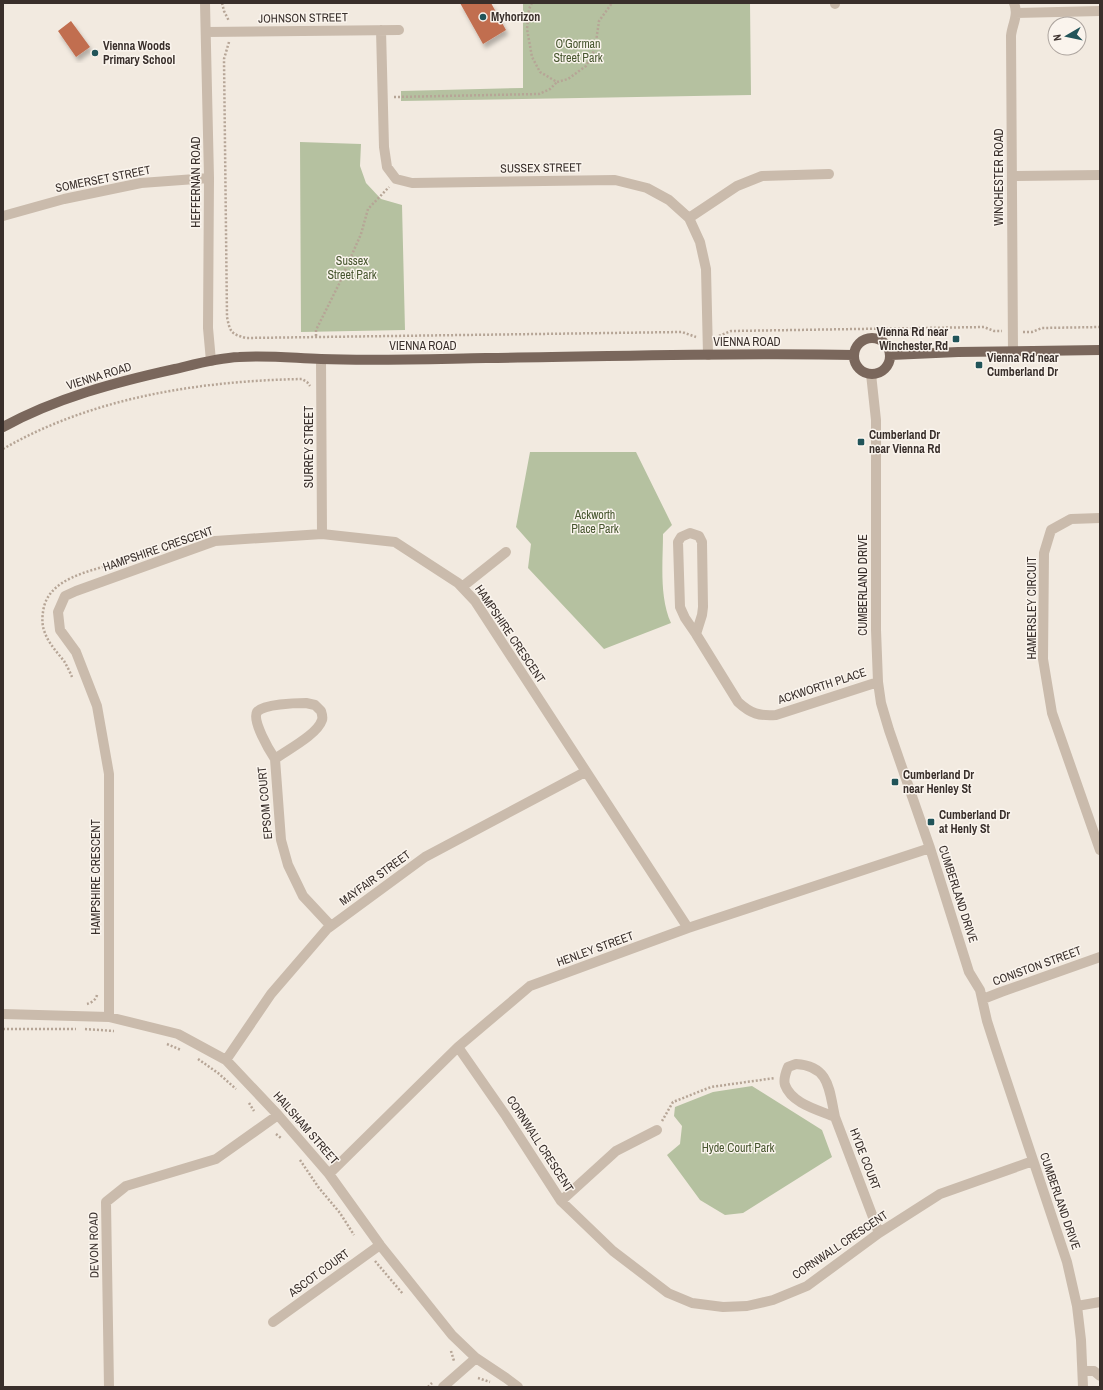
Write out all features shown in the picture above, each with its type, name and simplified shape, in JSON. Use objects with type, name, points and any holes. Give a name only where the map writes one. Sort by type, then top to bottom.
[{"type":"main road","points":[[869,338],[875,338],[886,343],[891,355],[888,367],[877,374],[871,374],[861,370],[855,361],[854,355],[858,344],[869,338]]},
{"type":"main road","points":[[891,355],[1100,350]]},
{"type":"main road","name":"VIENNA ROAD","points":[[3,427],[62,400],[114,383],[211,361],[237,357],[278,356],[321,359],[416,359],[812,354],[854,355]]},
{"type":"street","name":"HEFFERNAN ROAD","points":[[205,3],[207,32],[209,178],[208,328],[211,361]]},
{"type":"street","name":"WINCHESTER ROAD","points":[[1013,352],[1011,36],[1016,13],[1014,3]]},
{"type":"street","points":[[1016,13],[1100,11]]},
{"type":"street","points":[[381,30],[384,147],[387,167],[396,179]]},
{"type":"street","name":"JOHNSON STREET","points":[[207,32],[399,30]]},
{"type":"street","points":[[689,218],[737,186],[762,176],[829,174]]},
{"type":"street","points":[[1013,176],[1100,174]]},
{"type":"street","name":"SOMERSET STREET","points":[[3,216],[64,199],[141,183],[209,178]]},
{"type":"street","name":"SUSSEX STREET","points":[[396,179],[412,183],[615,180],[647,188],[669,200],[689,218],[700,242],[706,269],[708,355]]},
{"type":"street","name":"SURREY STREET","points":[[321,359],[322,534]]},
{"type":"street","name":"CUMBERLAND DRIVE","points":[[871,374],[876,420],[878,682],[881,703],[930,848],[969,972],[980,990],[983,999],[987,1021],[1067,1262],[1077,1306],[1083,1387]]},
{"type":"street","name":"HAMERSLEY CIRCUIT","points":[[1100,518],[1071,519],[1051,530],[1044,553],[1043,659],[1052,713],[1100,850]]},
{"type":"street","name":"ACKWORTH PLACE","points":[[696,634],[703,607],[702,542],[699,536],[690,532],[681,537],[678,542],[680,607],[684,618],[696,634],[738,702],[746,709],[755,714],[765,716],[776,715],[878,682]]},
{"type":"street","name":"HAMPSHIRE CRESCENT","points":[[109,1017],[109,774],[97,706],[76,652],[60,630],[58,612],[65,596],[76,591],[215,541],[322,534],[395,542],[458,583],[475,601],[688,928]]},
{"type":"street","points":[[462,587],[506,552]]},
{"type":"street","name":"EPSOM COURT","points":[[275,759],[312,734],[322,719],[321,711],[315,706],[306,703],[267,707],[261,709],[256,717],[257,725],[275,759],[281,840],[288,865],[303,896],[331,926]]},
{"type":"street","name":"MAYFAIR STREET","points":[[226,1060],[271,994],[327,929],[425,857],[585,772]]},
{"type":"street","name":"HENLEY STREET","points":[[329,1174],[458,1047],[530,986],[688,928],[930,848]]},
{"type":"street","name":"CONISTON STREET","points":[[983,999],[1100,957]]},
{"type":"street","name":"HAILSHAM STREET","points":[[3,1014],[109,1017],[178,1034],[226,1060],[278,1115],[329,1174],[380,1245],[452,1334],[476,1358],[518,1387]]},
{"type":"street","name":"CORNWALL CRESCENT","points":[[458,1047],[506,1116],[561,1201],[613,1251],[668,1292],[692,1302],[723,1307],[747,1306],[773,1300],[807,1286],[879,1233],[940,1194],[1033,1161]]},
{"type":"street","name":"HYDE COURT","points":[[785,1075],[788,1067],[796,1064],[806,1064],[817,1069],[827,1081],[836,1117],[879,1233]]},
{"type":"street","points":[[785,1075],[785,1085],[792,1095],[802,1103],[836,1117]]},
{"type":"street","name":"DEVON ROAD","points":[[109,1387],[106,1202],[126,1186],[216,1159],[278,1115]]},
{"type":"street","points":[[561,1201],[616,1151],[657,1130]]},
{"type":"street","name":"ASCOT COURT","points":[[273,1322],[380,1245]]},
{"type":"street","points":[[1077,1306],[1100,1302]]},
{"type":"street","points":[[442,1387],[476,1358]]},
{"type":"street","points":[[1083,1371],[1094,1371],[1100,1376]]},
{"type":"path","points":[[222,3],[229,21]]},
{"type":"path","points":[[532,3],[529,9],[527,29],[532,57],[540,72],[557,82]]},
{"type":"path","points":[[382,97],[540,94],[550,89],[557,82],[568,79],[586,66],[595,49],[599,21],[612,3]]},
{"type":"path","points":[[229,42],[224,59],[227,318],[229,330],[236,335],[246,338],[682,332],[695,337]]},
{"type":"path","points":[[316,336],[316,330],[339,284],[361,234],[368,209],[396,179]]},
{"type":"path","points":[[719,336],[731,331],[984,327],[998,331]]},
{"type":"path","points":[[1028,332],[1042,328],[1100,327]]},
{"type":"path","points":[[3,449],[19,439],[69,417],[170,390],[227,382],[302,379],[308,383],[311,393]]},
{"type":"path","points":[[74,681],[64,661],[49,642],[43,628],[43,610],[47,598],[62,582],[119,562]]},
{"type":"path","points":[[84,1004],[90,1003],[95,999],[97,996],[97,991]]},
{"type":"path","points":[[3,1029],[83,1029],[117,1032]]},
{"type":"path","points":[[160,1041],[182,1050]]},
{"type":"path","points":[[195,1057],[218,1073],[238,1091]]},
{"type":"path","points":[[657,1130],[673,1102],[711,1087],[785,1075]]},
{"type":"path","points":[[248,1100],[254,1111]]},
{"type":"path","points":[[276,1134],[283,1139]]},
{"type":"path","points":[[297,1156],[319,1188],[340,1213],[354,1236]]},
{"type":"green space","name":"O'Gorman Street Park","points":[[523,3],[750,3],[751,95],[401,101],[401,91],[523,88]]},
{"type":"green space","name":"Sussex Street Park","points":[[300,142],[361,144],[360,166],[366,183],[381,199],[402,205],[405,330],[301,332]]},
{"type":"green space","name":"Ackworth Place Park","points":[[530,452],[636,452],[672,525],[663,534],[662,567],[663,590],[667,613],[671,623],[604,649],[528,568],[531,544],[516,527]]},
{"type":"green space","name":"Hyde Court Park","points":[[752,1086],[822,1130],[832,1157],[743,1213],[725,1215],[700,1200],[667,1155],[680,1144],[682,1126],[674,1116],[675,1107],[713,1092]]},
{"type":"building","name":"Myhorizon","points":[[460,3],[491,3],[506,30],[483,44]]},
{"type":"building","points":[[71,21],[90,47],[76,57],[58,31]]},
{"type":"place","name":"Myhorizon","points":[[483,17]]},
{"type":"place","name":"Vienna Woods Primary School","points":[[95,53]]},
{"type":"place","name":"Vienna Rd near Winchester Rd","points":[[956,339]]},
{"type":"place","name":"Vienna Rd near Cumberland Dr","points":[[979,365]]},
{"type":"place","name":"Cumberland Dr near Vienna Rd","points":[[861,442]]},
{"type":"place","name":"Cumberland Dr near Henley St","points":[[895,782]]},
{"type":"place","name":"Cumberland Dr at Henly St","points":[[931,822]]}]
